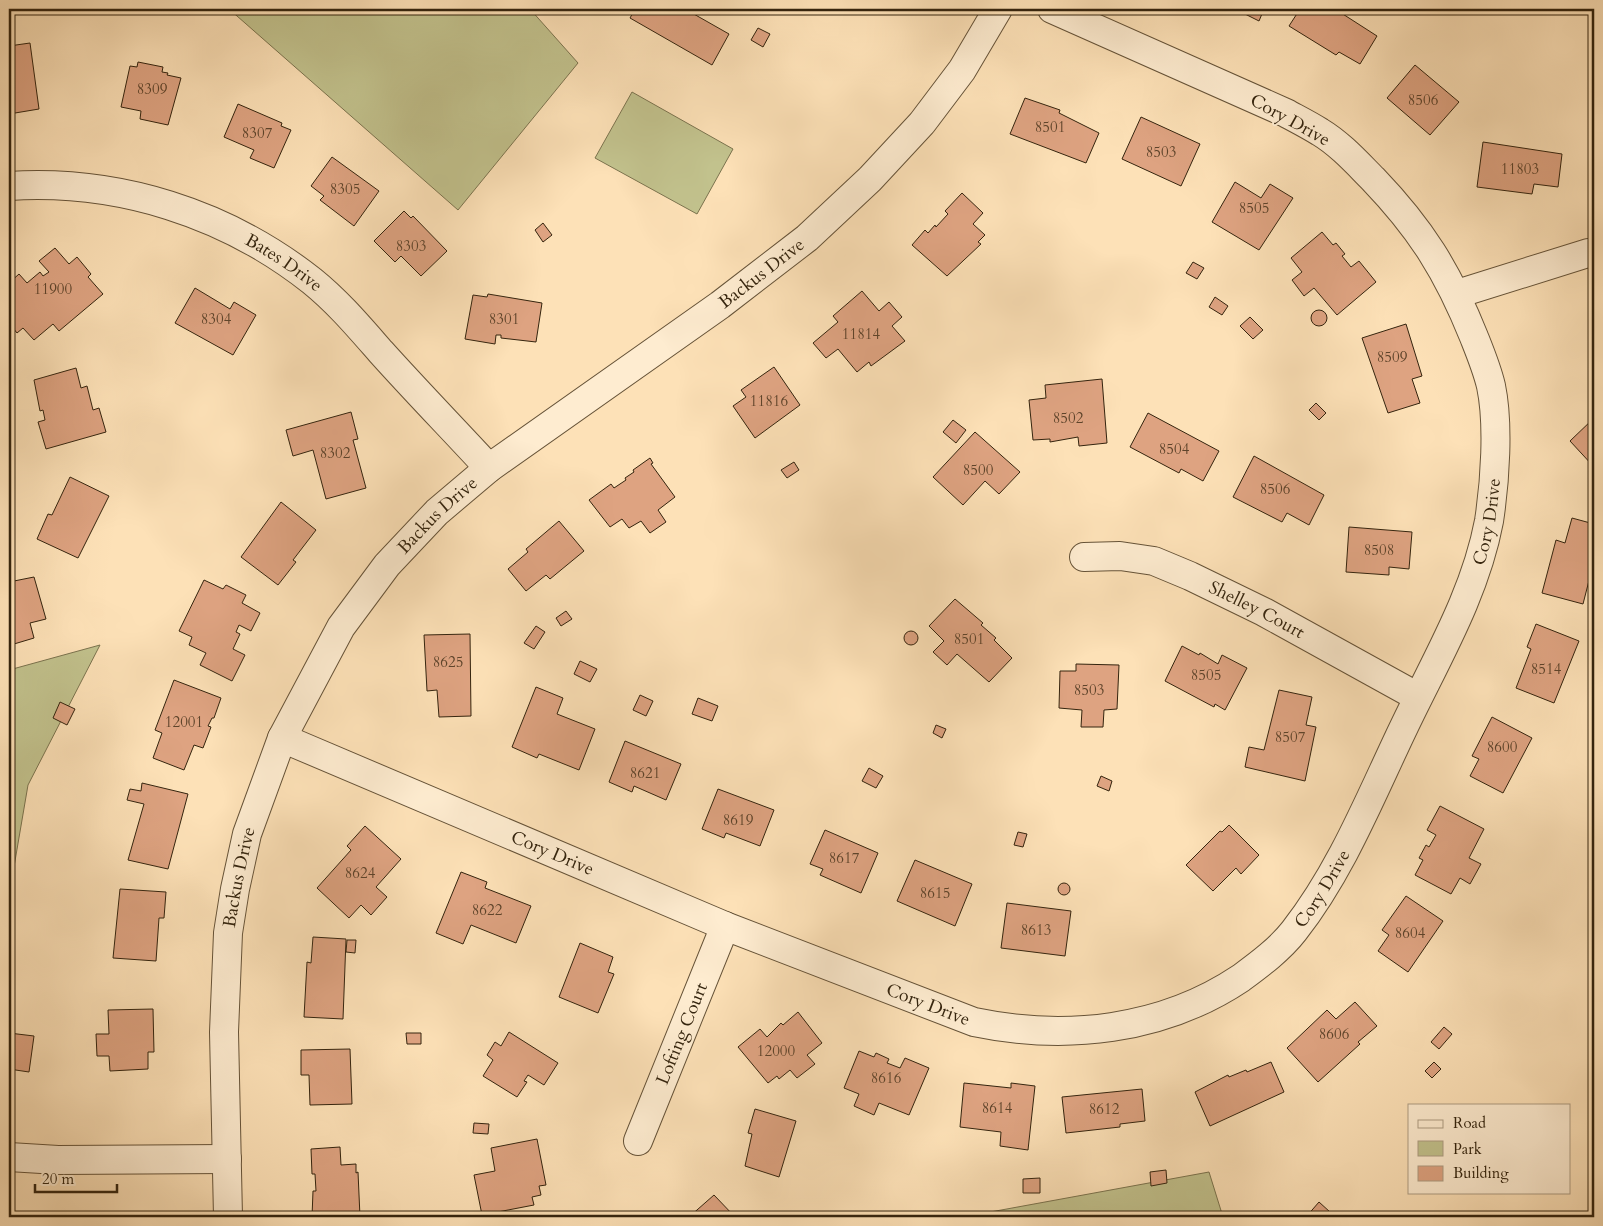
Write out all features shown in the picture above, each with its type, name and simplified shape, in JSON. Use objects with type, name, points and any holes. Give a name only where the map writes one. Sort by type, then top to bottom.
[{"type":"street","name":"Backus Drive","points":[[228,1217],[224,1032],[228,933],[234,889],[247,834],[282,738],[341,627],[386,566],[437,512],[489,468],[720,305],[807,238],[870,179],[922,123],[962,70],[998,9]]},
{"type":"street","name":"Cory Drive","points":[[282,738],[725,926],[974,1022],[1009,1029],[1060,1032],[1095,1030],[1139,1023],[1182,1010],[1221,991],[1261,964],[1293,932],[1331,876],[1418,697],[1443,650],[1479,558],[1488,524],[1494,486],[1491,386],[1457,294],[1419,232],[1395,202],[1357,163],[1322,133],[1286,113],[1052,9]]},
{"type":"street","name":"Bates Drive","points":[[9,186],[45,184],[95,188],[151,200],[208,218],[259,244],[312,282],[347,313],[489,468]]},
{"type":"street","points":[[1457,294],[1588,253]]},
{"type":"street","name":"Shelley Court","points":[[1084,556],[1120,556],[1154,561],[1190,576],[1264,612],[1418,697]]},
{"type":"street","name":"Lofting Court","points":[[638,1141],[725,926]]},
{"type":"street","points":[[9,1157],[58,1160],[228,1159]]},
{"type":"green space","points":[[229,9],[530,9],[578,63],[458,210]]},
{"type":"green space","points":[[632,92],[733,149],[697,214],[595,158]]},
{"type":"green space","points":[[100,645],[28,785],[9,896],[9,670]]},
{"type":"green space","points":[[1209,1172],[1223,1217],[963,1217]]},
{"type":"building","points":[[635,9],[685,9],[729,34],[712,65],[630,18]]},
{"type":"building","points":[[1237,9],[1264,9],[1259,21]]},
{"type":"building","points":[[1300,9],[1335,9],[1377,36],[1360,64],[1339,52],[1336,55],[1289,26]]},
{"type":"building","points":[[758,28],[770,34],[763,47],[751,40]]},
{"type":"building","points":[[30,43],[39,109],[9,114],[9,46]]},
{"type":"building","points":[[138,62],[163,67],[162,72],[181,78],[168,125],[140,119],[141,111],[121,107],[130,66],[137,67]]},
{"type":"building","points":[[1415,65],[1459,102],[1430,135],[1387,98]]},
{"type":"building","points":[[1025,98],[1060,110],[1059,113],[1099,133],[1086,163],[1010,134]]},
{"type":"building","points":[[238,104],[282,123],[281,126],[291,130],[274,168],[250,158],[254,150],[224,137]]},
{"type":"building","points":[[1141,117],[1200,144],[1181,186],[1122,159]]},
{"type":"building","points":[[1483,142],[1562,154],[1558,187],[1534,184],[1532,194],[1477,187]]},
{"type":"building","points":[[332,157],[379,191],[354,226],[320,200],[324,196],[311,186]]},
{"type":"building","points":[[1235,182],[1261,198],[1270,184],[1293,198],[1259,250],[1212,222]]},
{"type":"building","points":[[962,193],[983,213],[973,224],[985,235],[978,242],[981,244],[947,276],[912,245],[925,230],[928,233],[935,225],[936,227],[948,214],[945,211]]},
{"type":"building","points":[[404,211],[411,218],[413,216],[447,251],[421,276],[401,256],[395,262],[374,241]]},
{"type":"building","points":[[543,223],[552,235],[543,242],[535,230]]},
{"type":"building","points":[[1322,232],[1333,245],[1336,243],[1345,254],[1342,256],[1351,267],[1359,261],[1376,282],[1337,315],[1314,288],[1304,296],[1292,280],[1302,272],[1291,258]]},
{"type":"building","points":[[55,248],[69,264],[77,257],[91,274],[88,277],[103,294],[59,331],[53,324],[34,340],[23,328],[17,333],[9,323],[9,314],[12,311],[9,307],[9,283],[19,274],[27,283],[40,272],[43,276],[49,272],[39,261]]},
{"type":"building","points":[[1193,262],[1204,268],[1197,279],[1186,273]]},
{"type":"building","points":[[195,288],[230,309],[234,302],[256,315],[233,355],[175,323]]},
{"type":"building","points":[[862,291],[879,311],[889,302],[902,317],[892,326],[905,341],[871,366],[869,362],[857,372],[838,349],[826,358],[813,343],[838,322],[833,316]]},
{"type":"building","points":[[488,294],[542,303],[536,342],[501,338],[501,335],[496,335],[495,344],[465,339],[473,295],[487,297]]},
{"type":"building","points":[[1215,297],[1228,306],[1222,315],[1209,307]]},
{"type":"building","points":[[1316,310],[1322,310],[1327,315],[1325,324],[1316,326],[1311,321],[1311,315]]},
{"type":"building","points":[[1250,317],[1263,330],[1253,339],[1240,326]]},
{"type":"building","points":[[1406,324],[1422,376],[1412,379],[1420,403],[1388,413],[1362,338]]},
{"type":"building","points":[[774,367],[800,405],[755,438],[733,406],[746,397],[741,390]]},
{"type":"building","points":[[76,368],[81,388],[87,386],[93,410],[99,408],[106,432],[46,449],[38,422],[45,420],[43,410],[40,411],[34,380]]},
{"type":"building","points":[[1102,379],[1107,443],[1079,446],[1078,437],[1050,442],[1050,439],[1033,440],[1029,400],[1046,398],[1045,385]]},
{"type":"building","points":[[1316,403],[1326,413],[1319,420],[1309,410]]},
{"type":"building","points":[[351,412],[358,439],[353,440],[366,488],[326,499],[313,450],[293,456],[286,430]]},
{"type":"building","points":[[1148,413],[1219,451],[1203,481],[1181,469],[1179,473],[1130,447]]},
{"type":"building","points":[[1594,418],[1594,467],[1570,441]]},
{"type":"building","points":[[953,420],[966,430],[956,443],[943,432]]},
{"type":"building","points":[[975,432],[1020,472],[999,494],[985,481],[963,505],[933,477]]},
{"type":"building","points":[[1254,456],[1324,495],[1309,525],[1287,513],[1282,522],[1233,497]]},
{"type":"building","points":[[650,458],[653,463],[651,464],[675,497],[658,510],[666,522],[650,533],[641,521],[629,528],[622,519],[610,527],[589,500],[611,484],[614,488],[626,480],[625,478],[634,472],[633,470]]},
{"type":"building","points":[[794,462],[799,470],[787,478],[781,470]]},
{"type":"building","points":[[70,477],[109,496],[78,558],[37,539],[48,514],[52,515]]},
{"type":"building","points":[[281,502],[316,530],[293,560],[296,562],[278,585],[241,557]]},
{"type":"building","points":[[1572,518],[1594,524],[1594,561],[1583,604],[1542,593],[1556,540],[1565,543]]},
{"type":"building","points":[[559,521],[584,551],[550,579],[546,575],[526,591],[508,569],[528,552],[526,549]]},
{"type":"building","points":[[1349,527],[1412,532],[1409,569],[1389,567],[1389,575],[1346,572]]},
{"type":"building","points":[[34,577],[46,619],[30,623],[34,638],[14,644],[9,631],[9,582]]},
{"type":"building","points":[[204,580],[223,589],[226,585],[246,595],[242,603],[260,613],[251,631],[239,625],[236,632],[240,634],[233,649],[245,655],[232,681],[200,665],[206,653],[189,645],[192,637],[179,631]]},
{"type":"building","points":[[955,599],[983,623],[981,625],[996,638],[994,640],[1012,658],[989,682],[957,654],[947,665],[933,652],[944,641],[929,626]]},
{"type":"building","points":[[566,611],[572,619],[561,626],[556,618]]},
{"type":"building","points":[[1536,624],[1579,641],[1554,703],[1516,688],[1531,649],[1527,647]]},
{"type":"building","points":[[536,626],[545,632],[534,649],[524,643]]},
{"type":"building","points":[[908,631],[914,631],[918,638],[914,645],[908,645],[904,641],[904,635]]},
{"type":"building","points":[[470,634],[471,716],[439,717],[437,690],[427,691],[424,635]]},
{"type":"building","points":[[1182,646],[1199,655],[1200,653],[1218,664],[1222,655],[1247,668],[1225,710],[1215,704],[1214,707],[1165,681]]},
{"type":"building","points":[[580,661],[597,669],[590,682],[574,674]]},
{"type":"building","points":[[1076,664],[1119,665],[1117,709],[1104,710],[1103,727],[1081,727],[1082,710],[1059,708],[1060,671],[1076,671]]},
{"type":"building","points":[[174,680],[221,698],[214,718],[212,718],[208,726],[211,727],[203,748],[194,745],[184,770],[153,758],[162,733],[155,730]]},
{"type":"building","points":[[536,687],[563,698],[557,714],[595,729],[579,770],[539,754],[537,758],[512,747]]},
{"type":"building","points":[[1279,690],[1312,697],[1306,725],[1316,727],[1305,781],[1245,767],[1249,747],[1264,750]]},
{"type":"building","points":[[640,695],[653,701],[646,716],[633,710]]},
{"type":"building","points":[[698,698],[718,706],[712,721],[692,714]]},
{"type":"building","points":[[60,702],[75,709],[67,725],[53,718]]},
{"type":"building","points":[[1492,717],[1532,738],[1503,793],[1470,776],[1479,759],[1472,756]]},
{"type":"building","points":[[936,725],[946,729],[942,738],[933,733]]},
{"type":"building","points":[[625,741],[681,764],[666,800],[634,786],[632,792],[609,782]]},
{"type":"building","points":[[869,768],[883,776],[876,788],[862,781]]},
{"type":"building","points":[[1101,776],[1112,781],[1109,791],[1097,786]]},
{"type":"building","points":[[142,783],[188,794],[168,869],[128,860],[144,804],[127,800],[130,789],[141,791]]},
{"type":"building","points":[[718,789],[774,810],[760,846],[726,833],[724,838],[702,829]]},
{"type":"building","points":[[1440,806],[1484,829],[1469,858],[1481,864],[1470,884],[1460,878],[1451,894],[1415,875],[1423,860],[1419,858],[1426,845],[1429,847],[1436,835],[1427,830]]},
{"type":"building","points":[[1229,825],[1259,855],[1241,874],[1236,868],[1213,891],[1186,865],[1220,831],[1222,832]]},
{"type":"building","points":[[365,826],[401,859],[376,887],[387,897],[371,915],[361,905],[349,918],[317,888],[351,850],[347,846]]},
{"type":"building","points":[[825,830],[878,853],[861,893],[820,875],[823,869],[810,864]]},
{"type":"building","points":[[1018,832],[1027,834],[1023,847],[1014,845]]},
{"type":"building","points":[[915,860],[972,884],[955,926],[897,901]]},
{"type":"building","points":[[461,872],[487,882],[485,888],[531,906],[516,943],[471,925],[463,944],[436,933]]},
{"type":"building","points":[[1066,883],[1069,884],[1069,894],[1062,895],[1059,894],[1058,887],[1059,884]]},
{"type":"building","points":[[120,889],[166,892],[164,918],[159,918],[156,961],[113,958]]},
{"type":"building","points":[[1406,896],[1443,921],[1408,972],[1378,951],[1389,935],[1382,930]]},
{"type":"building","points":[[1007,903],[1071,911],[1065,956],[1001,948]]},
{"type":"building","points":[[313,937],[346,939],[343,1019],[304,1017],[307,962],[311,963]]},
{"type":"building","points":[[347,940],[356,940],[355,953],[346,952]]},
{"type":"building","points":[[580,943],[613,957],[608,972],[614,974],[598,1013],[559,997]]},
{"type":"building","points":[[1355,1002],[1377,1026],[1318,1082],[1287,1048],[1327,1010],[1336,1019]]},
{"type":"building","points":[[153,1009],[154,1052],[148,1052],[148,1069],[110,1071],[109,1056],[97,1056],[96,1034],[109,1034],[108,1010]]},
{"type":"building","points":[[798,1012],[822,1043],[807,1055],[815,1064],[797,1078],[790,1070],[779,1079],[777,1076],[768,1083],[738,1047],[760,1029],[767,1037],[781,1023],[783,1025]]},
{"type":"building","points":[[1444,1027],[1452,1034],[1439,1049],[1431,1042]]},
{"type":"building","points":[[509,1032],[558,1063],[544,1085],[528,1075],[524,1081],[527,1082],[517,1097],[483,1076],[493,1060],[487,1055],[495,1042],[501,1046]]},
{"type":"building","points":[[9,1033],[34,1036],[29,1072],[9,1069]]},
{"type":"building","points":[[406,1033],[421,1033],[421,1044],[407,1044]]},
{"type":"building","points":[[350,1049],[352,1104],[310,1105],[309,1075],[301,1075],[301,1050]]},
{"type":"building","points":[[859,1051],[874,1057],[876,1053],[889,1059],[887,1063],[900,1068],[905,1058],[929,1068],[909,1115],[879,1103],[874,1115],[854,1106],[859,1094],[844,1088]]},
{"type":"building","points":[[1271,1062],[1284,1092],[1210,1126],[1195,1092],[1228,1075],[1229,1077],[1246,1070],[1247,1072]]},
{"type":"building","points":[[1434,1062],[1441,1069],[1432,1078],[1425,1071]]},
{"type":"building","points":[[964,1083],[1011,1088],[1011,1083],[1035,1086],[1028,1150],[1000,1146],[1001,1132],[960,1127]]},
{"type":"building","points":[[1142,1089],[1145,1121],[1120,1124],[1120,1127],[1066,1133],[1062,1097]]},
{"type":"building","points":[[755,1109],[796,1121],[779,1177],[745,1166],[752,1134],[748,1133]]},
{"type":"building","points":[[474,1123],[489,1124],[488,1134],[473,1133]]},
{"type":"building","points":[[537,1139],[546,1185],[539,1186],[541,1195],[532,1197],[534,1205],[482,1215],[474,1175],[495,1171],[491,1148]]},
{"type":"building","points":[[340,1147],[341,1165],[356,1164],[360,1217],[312,1217],[313,1191],[316,1191],[315,1174],[312,1174],[311,1149]]},
{"type":"building","points":[[1166,1170],[1167,1183],[1151,1186],[1150,1172]]},
{"type":"building","points":[[1040,1178],[1040,1193],[1023,1193],[1023,1179]]},
{"type":"building","points":[[714,1195],[735,1217],[689,1217]]},
{"type":"building","points":[[1319,1202],[1330,1212],[1326,1217],[1306,1217]]}]
